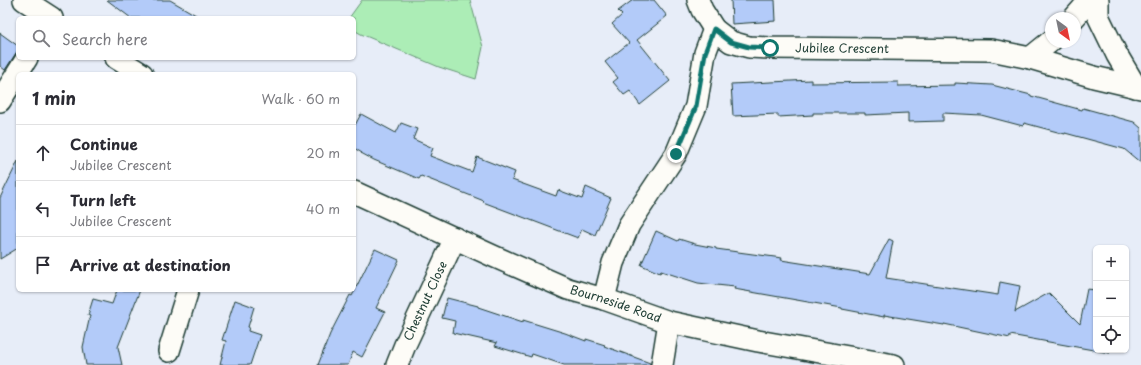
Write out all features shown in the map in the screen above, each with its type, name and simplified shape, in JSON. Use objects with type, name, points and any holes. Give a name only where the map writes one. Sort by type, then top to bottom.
[{"type":"street","points":[[24,0],[49,16]]},
{"type":"street","points":[[604,299],[613,264],[629,225],[676,154],[696,106],[705,53],[714,29],[702,10],[698,0]]},
{"type":"street","points":[[1079,12],[1089,0]]},
{"type":"street","points":[[1098,0],[1098,16],[1117,55],[1139,87]]},
{"type":"street","name":"Jubilee Crescent","points":[[714,29],[731,42],[749,47],[991,50],[1030,58],[1094,77],[1139,87]]},
{"type":"street","points":[[1030,58],[1045,46]]},
{"type":"street","points":[[18,72],[26,60]]},
{"type":"street","points":[[119,60],[139,72]]},
{"type":"street","points":[[0,101],[16,76]]},
{"type":"street","name":"Bourneside Road","points":[[356,193],[568,290],[604,299],[669,322],[758,341],[894,365]]},
{"type":"street","name":"Chestnut Close","points":[[397,365],[455,238]]},
{"type":"street","points":[[169,351],[187,292]]},
{"type":"street","points":[[662,365],[669,322]]},
{"type":"green space","points":[[362,0],[470,0],[483,47],[476,79],[439,67],[361,34],[356,31],[356,16],[350,16]]},
{"type":"building","points":[[107,0],[170,0],[198,16],[128,16]]},
{"type":"building","points":[[633,0],[654,0],[667,16],[637,40],[670,81],[640,105],[630,91],[624,95],[613,82],[618,78],[605,62],[629,43],[612,24],[622,15],[618,11]]},
{"type":"building","points":[[731,0],[775,0],[776,21],[732,24]]},
{"type":"building","points":[[0,33],[16,45],[16,53],[5,70],[0,66]]},
{"type":"building","points":[[811,80],[811,83],[898,82],[898,86],[955,85],[955,83],[992,85],[1082,110],[1083,108],[1134,122],[1141,128],[1141,163],[1124,149],[1024,123],[1023,126],[981,115],[943,113],[943,121],[908,122],[908,113],[865,115],[865,113],[813,113],[813,115],[778,117],[778,114],[733,116],[731,84]]},
{"type":"building","points":[[361,114],[396,133],[401,123],[417,129],[413,139],[433,148],[430,156],[472,172],[477,157],[515,172],[512,180],[556,196],[558,190],[582,199],[586,187],[611,198],[595,235],[582,229],[578,238],[483,202],[484,201],[421,176],[419,179],[374,160],[356,149],[356,123]]},
{"type":"building","points":[[16,165],[16,249],[0,259],[0,198]]},
{"type":"building","points":[[656,231],[678,241],[679,239],[716,249],[782,258],[781,260],[870,274],[889,239],[893,241],[886,278],[998,295],[1000,282],[1020,286],[1015,312],[1049,293],[1080,324],[1087,289],[1093,290],[1093,350],[1010,335],[1010,338],[944,324],[884,315],[884,317],[734,289],[735,287],[698,283],[661,271],[660,273],[641,265]]},
{"type":"building","points":[[375,249],[399,260],[376,308],[385,312],[362,357],[353,352],[348,365],[318,365],[330,334],[350,295],[352,296],[354,292],[356,292],[356,288]]},
{"type":"building","points":[[116,292],[139,292],[118,347],[122,365],[86,365],[83,347],[90,316],[88,315],[93,299],[112,304]]},
{"type":"building","points":[[447,298],[478,306],[523,322],[523,320],[586,341],[586,339],[605,345],[604,346],[650,363],[650,365],[564,365],[532,354],[531,357],[495,346],[497,343],[453,333],[455,321],[442,318]]},
{"type":"building","points":[[235,300],[254,307],[248,331],[260,335],[250,365],[220,365],[226,341],[222,340]]},
{"type":"route","points":[[676,154],[696,106],[705,53],[714,29],[731,42],[749,47],[770,48]]}]
